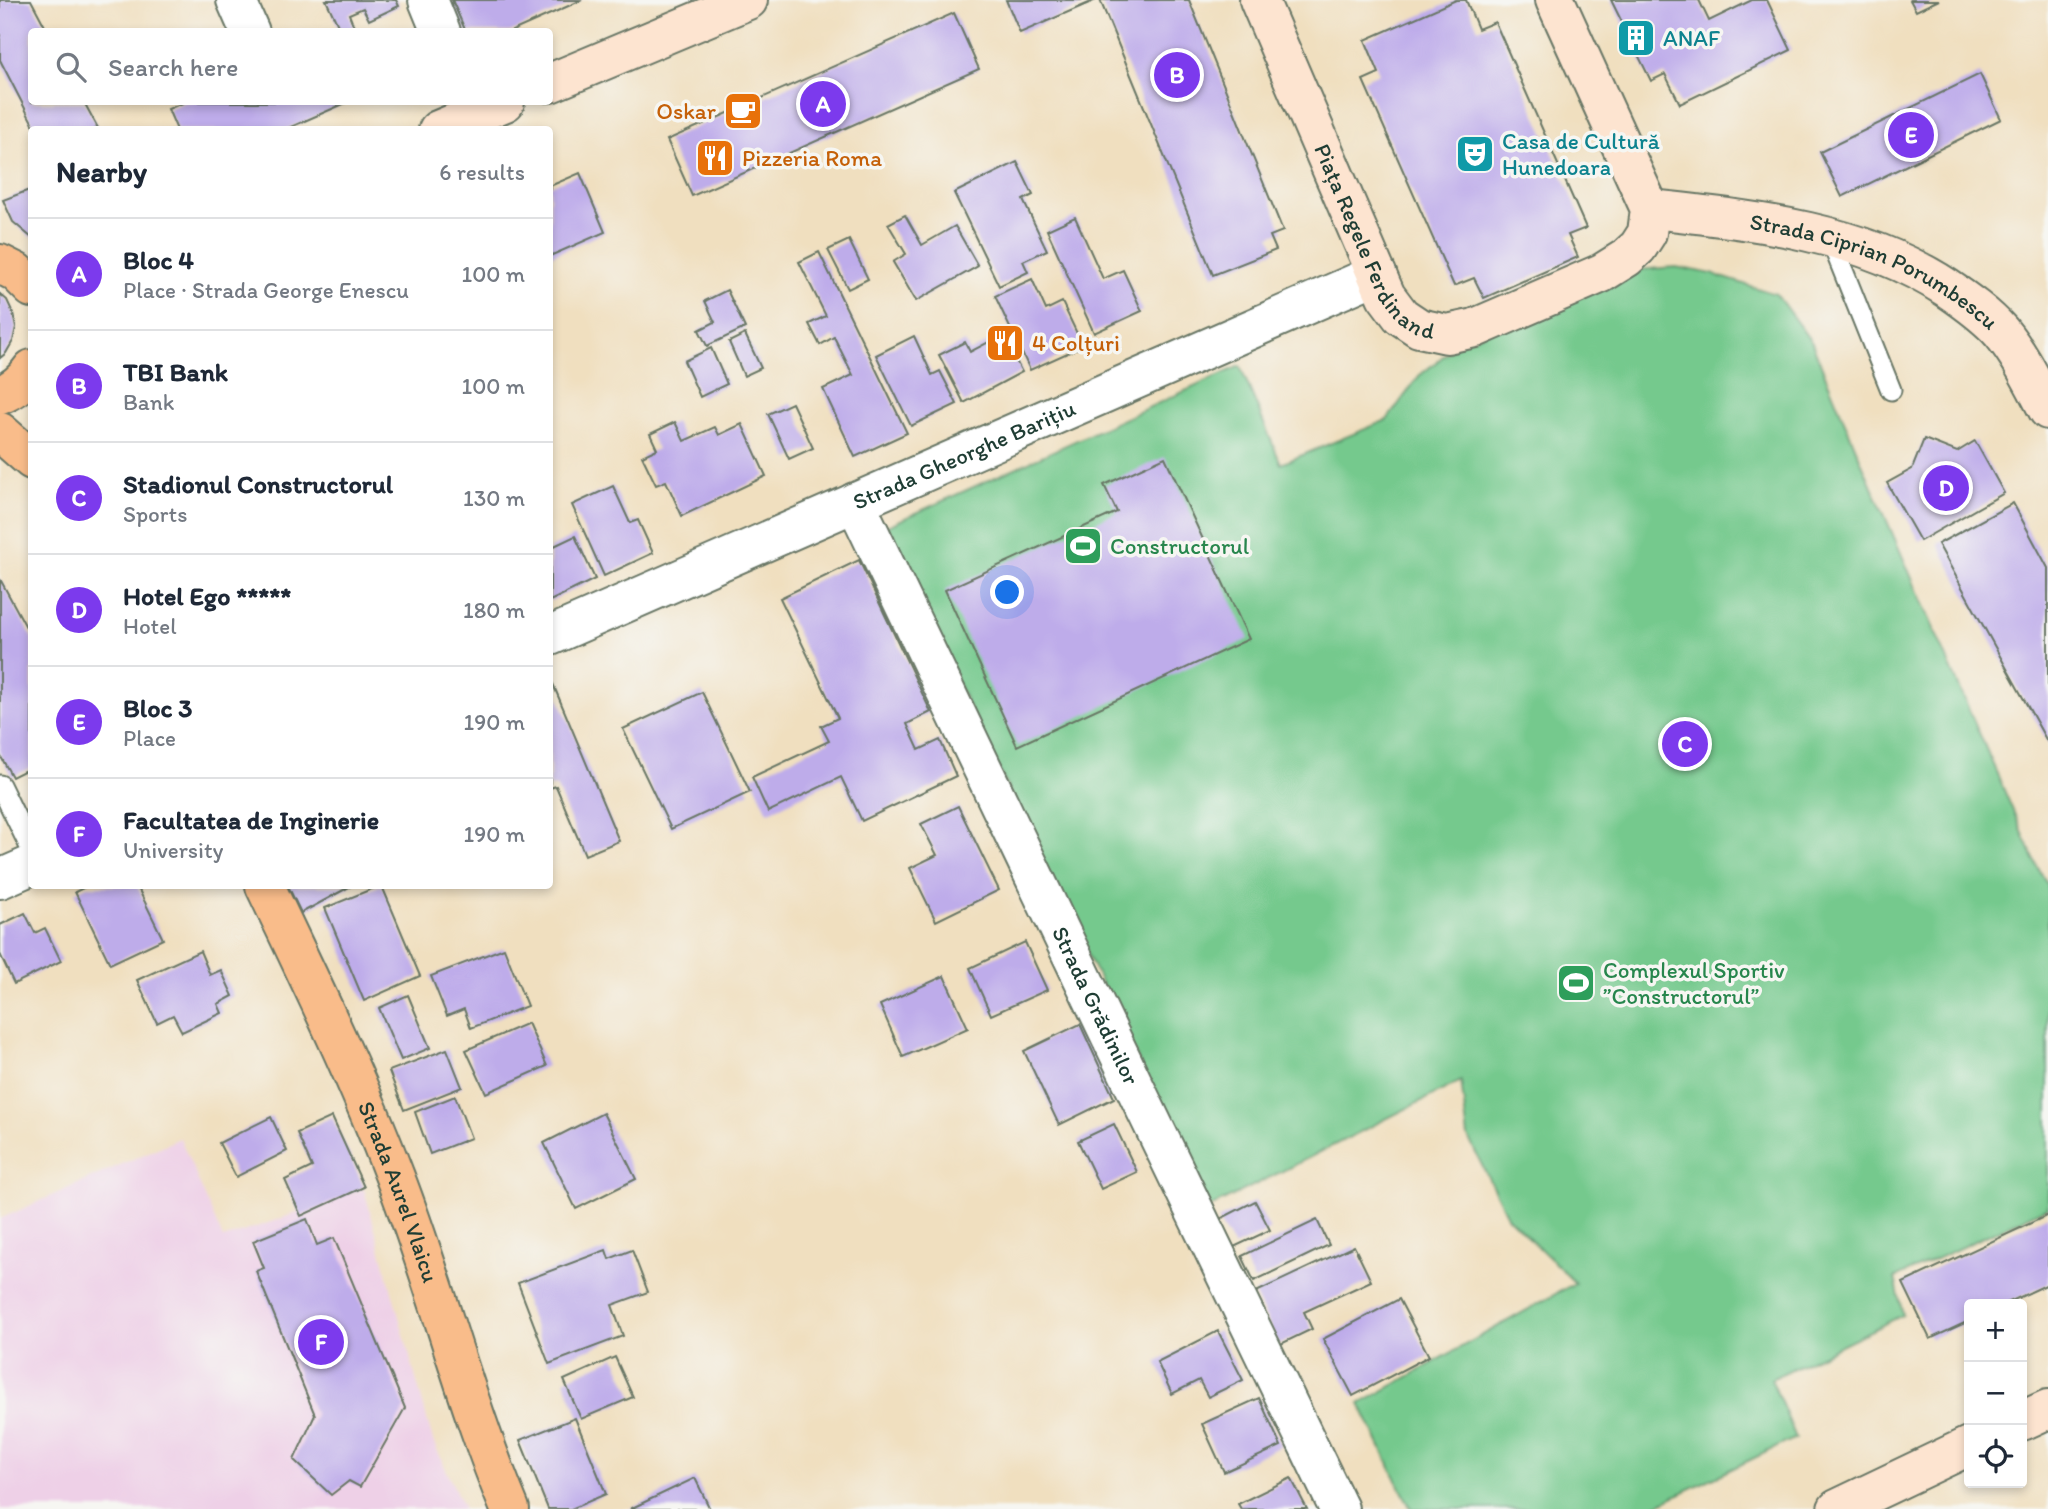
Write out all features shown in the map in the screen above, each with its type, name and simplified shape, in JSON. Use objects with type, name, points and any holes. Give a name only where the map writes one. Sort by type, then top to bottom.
[{"type":"main road","points":[[0,395],[8,392],[28,375]]},
{"type":"main road","points":[[0,432],[28,456]]},
{"type":"main road","name":"Strada Aurel Vlaicu","points":[[266,889],[359,1085],[396,1179],[510,1509]]},
{"type":"street","points":[[236,0],[248,28]]},
{"type":"street","points":[[428,0],[439,28]]},
{"type":"street","points":[[553,82],[748,0]]},
{"type":"street","name":"Piața Regele Ferdinand","points":[[1259,0],[1386,296],[1401,316],[1419,328],[1447,334],[1475,328],[1602,273],[1638,247],[1647,233],[1650,209]]},
{"type":"street","points":[[1555,0],[1650,209]]},
{"type":"street","points":[[446,126],[485,105]]},
{"type":"street","name":"Strada Ciprian Porumbescu","points":[[1650,209],[1736,218],[1815,232],[1889,258],[1932,278],[1970,303],[2000,332],[2026,370],[2048,410]]},
{"type":"street","name":"Strada Gheorghe Barițiu","points":[[553,635],[1377,274]]},
{"type":"street","name":"Strada Grădinilor","points":[[855,502],[1339,1509]]},
{"type":"street","points":[[0,879],[28,867]]},
{"type":"street","points":[[2027,1419],[2048,1409]]},
{"type":"street","points":[[1837,1509],[1964,1448]]},
{"type":"lane","points":[[1829,237],[1891,390]]},
{"type":"lane","points":[[0,785],[28,843]]},
{"type":"shaded area","points":[[180,1138],[223,1239],[364,1189],[433,1441],[464,1509],[0,1509],[0,1219]]},
{"type":"green space","name":"Complexul Sportiv ”Constructorul”","points":[[1676,267],[1712,274],[1776,294],[1812,343],[2037,866],[2048,885],[2048,1207],[1895,1278],[1903,1315],[1771,1379],[1796,1438],[1648,1509],[1411,1509],[1360,1404],[1575,1283],[1507,1216],[1468,1137],[1461,1081],[1209,1208],[883,528],[1240,366],[1281,464],[1387,420],[1419,376],[1458,344],[1636,270]]},
{"type":"building","points":[[0,0],[31,0],[46,28],[28,28],[28,105],[86,105],[97,126],[34,126],[0,60]]},
{"type":"building","points":[[326,0],[396,0],[399,6],[369,20],[363,8],[349,14],[354,28],[339,28]]},
{"type":"building","points":[[452,0],[582,0],[519,28],[464,28]]},
{"type":"building","points":[[1006,0],[1096,0],[1020,33]]},
{"type":"building","points":[[1100,0],[1189,0],[1283,231],[1270,236],[1276,250],[1213,275]]},
{"type":"building","name":"Casa de Cultură Hunedoara","points":[[1456,0],[1466,0],[1478,29],[1495,22],[1586,228],[1568,235],[1578,257],[1484,298],[1474,278],[1454,286],[1363,80],[1379,73],[1365,40]]},
{"type":"building","points":[[1611,0],[1699,0],[1709,21],[1752,0],[1767,0],[1791,50],[1680,104],[1665,74],[1651,81]]},
{"type":"building","points":[[1910,0],[1939,0],[1916,11]]},
{"type":"building","points":[[954,13],[979,69],[692,196],[667,140]]},
{"type":"building","points":[[1980,74],[2001,119],[1842,197],[1820,152]]},
{"type":"building","points":[[178,105],[341,105],[293,126],[175,126],[168,109]]},
{"type":"building","points":[[1017,162],[1033,195],[1023,200],[1047,250],[1023,261],[1028,272],[999,286],[954,193]]},
{"type":"building","points":[[580,173],[605,232],[553,255],[553,185]]},
{"type":"building","points":[[28,191],[28,235],[13,222],[3,200]]},
{"type":"building","points":[[905,215],[922,245],[955,226],[978,266],[916,301],[893,262],[906,254],[888,224]]},
{"type":"building","points":[[1075,217],[1103,279],[1123,270],[1142,311],[1094,333],[1047,230]]},
{"type":"building","points":[[849,240],[868,279],[848,289],[828,250]]},
{"type":"building","points":[[819,252],[907,433],[855,457],[823,389],[853,375],[834,337],[820,345],[809,324],[826,316],[799,262]]},
{"type":"building","points":[[1032,279],[1046,310],[1062,302],[1083,346],[1030,370],[995,296]]},
{"type":"building","points":[[727,290],[745,328],[707,346],[699,330],[715,322],[705,301]]},
{"type":"building","points":[[0,294],[7,300],[16,327],[13,341],[0,358]]},
{"type":"building","points":[[745,334],[761,368],[744,376],[729,342]]},
{"type":"building","points":[[1002,335],[1022,372],[964,403],[939,355],[965,342],[970,352]]},
{"type":"building","points":[[914,336],[932,375],[940,371],[957,404],[911,426],[876,355]]},
{"type":"building","points":[[711,348],[727,384],[700,397],[684,361]]},
{"type":"building","points":[[792,403],[813,448],[789,459],[768,414]]},
{"type":"building","points":[[675,422],[684,441],[715,427],[719,435],[742,424],[766,476],[682,516],[666,481],[656,485],[642,456],[657,449],[650,434]]},
{"type":"building","points":[[1924,439],[1957,452],[1975,441],[2004,493],[1920,541],[1887,483],[1912,469]]},
{"type":"building","points":[[1165,457],[1249,639],[1017,746],[945,590],[1117,512],[1104,485]]},
{"type":"building","points":[[613,486],[630,523],[638,520],[653,553],[604,576],[572,505]]},
{"type":"building","points":[[2013,503],[2048,568],[2048,743],[1938,544]]},
{"type":"building","points":[[575,536],[595,579],[553,600],[553,547]]},
{"type":"building","points":[[859,560],[931,712],[907,724],[919,750],[940,740],[956,776],[862,821],[841,777],[768,812],[752,777],[829,741],[821,726],[838,718],[780,598]]},
{"type":"building","points":[[0,579],[28,631],[28,769],[12,777],[0,755]]},
{"type":"building","points":[[553,684],[619,841],[585,855],[556,786],[553,787]]},
{"type":"building","points":[[702,692],[750,792],[671,829],[623,729]]},
{"type":"building","points":[[958,806],[999,890],[936,921],[910,868],[937,855],[921,824]]},
{"type":"building","points":[[81,889],[138,889],[163,939],[110,964],[75,892]]},
{"type":"building","points":[[289,889],[345,889],[301,913]]},
{"type":"building","points":[[372,889],[383,889],[420,976],[364,1001],[325,908]]},
{"type":"building","points":[[25,913],[35,933],[45,928],[61,961],[14,984],[0,954],[0,925]]},
{"type":"building","points":[[1025,942],[1047,990],[991,1015],[970,968]]},
{"type":"building","points":[[504,948],[527,1006],[471,1028],[464,1009],[447,1016],[431,976]]},
{"type":"building","points":[[200,951],[210,975],[221,970],[233,996],[218,1004],[222,1013],[182,1032],[173,1015],[157,1023],[137,980]]},
{"type":"building","points":[[944,976],[968,1028],[903,1057],[880,1005]]},
{"type":"building","points":[[408,995],[430,1048],[401,1060],[379,1008]]},
{"type":"building","points":[[528,1023],[547,1066],[486,1093],[466,1050]]},
{"type":"building","points":[[1080,1024],[1114,1098],[1059,1125],[1024,1051]]},
{"type":"building","points":[[447,1049],[462,1087],[404,1110],[389,1071]]},
{"type":"building","points":[[455,1096],[471,1138],[430,1154],[415,1112]]},
{"type":"building","points":[[603,1113],[636,1179],[576,1209],[544,1143]]},
{"type":"building","points":[[271,1117],[287,1151],[236,1177],[219,1143]]},
{"type":"building","points":[[332,1117],[364,1187],[301,1216],[285,1180],[312,1167],[297,1133]]},
{"type":"building","points":[[1114,1124],[1137,1172],[1101,1189],[1078,1141]]},
{"type":"building","points":[[1255,1201],[1270,1230],[1234,1247],[1218,1220]]},
{"type":"building","points":[[2048,1215],[2048,1284],[2016,1299],[1964,1299],[1964,1323],[1930,1339],[1903,1283]]},
{"type":"building","points":[[307,1219],[317,1245],[334,1238],[405,1408],[360,1487],[349,1481],[331,1495],[294,1460],[315,1415],[256,1271],[264,1268],[253,1241]]},
{"type":"building","points":[[1317,1220],[1329,1245],[1254,1281],[1242,1256]]},
{"type":"building","points":[[1354,1246],[1371,1281],[1304,1312],[1312,1329],[1279,1345],[1254,1293]]},
{"type":"building","points":[[606,1250],[609,1259],[632,1250],[648,1292],[612,1305],[623,1336],[549,1364],[518,1283]]},
{"type":"building","points":[[1399,1299],[1429,1356],[1353,1396],[1323,1339]]},
{"type":"building","points":[[1218,1331],[1243,1380],[1208,1397],[1199,1380],[1172,1394],[1157,1362]]},
{"type":"building","points":[[615,1357],[633,1397],[581,1419],[564,1380]]},
{"type":"building","points":[[1259,1398],[1281,1446],[1224,1472],[1202,1424]]},
{"type":"building","points":[[575,1418],[606,1494],[571,1509],[548,1509],[520,1440]]},
{"type":"building","points":[[695,1478],[710,1509],[630,1509]]},
{"type":"building","points":[[1291,1478],[1307,1509],[1241,1509],[1238,1504]]},
{"type":"place","name":"ANAF","points":[[1636,38]]},
{"type":"place","name":"TBI Bank","points":[[1177,75]]},
{"type":"place","name":"Bloc 4","points":[[823,104]]},
{"type":"place","name":"Oskar","points":[[743,111]]},
{"type":"place","name":"Bloc 3","points":[[1911,135]]},
{"type":"place","name":"Casa de Cultură Hunedoara","points":[[1475,154]]},
{"type":"place","name":"Pizzeria Roma","points":[[715,158]]},
{"type":"place","name":"4 Colțuri","points":[[1005,343]]},
{"type":"place","name":"Hotel Ego *****","points":[[1946,488]]},
{"type":"place","name":"Constructorul","points":[[1083,546]]},
{"type":"place","name":"Stadionul Constructorul","points":[[1685,744]]},
{"type":"place","name":"Complexul Sportiv ”Constructorul”","points":[[1576,983]]},
{"type":"place","name":"Facultatea de Inginerie","points":[[321,1342]]}]
